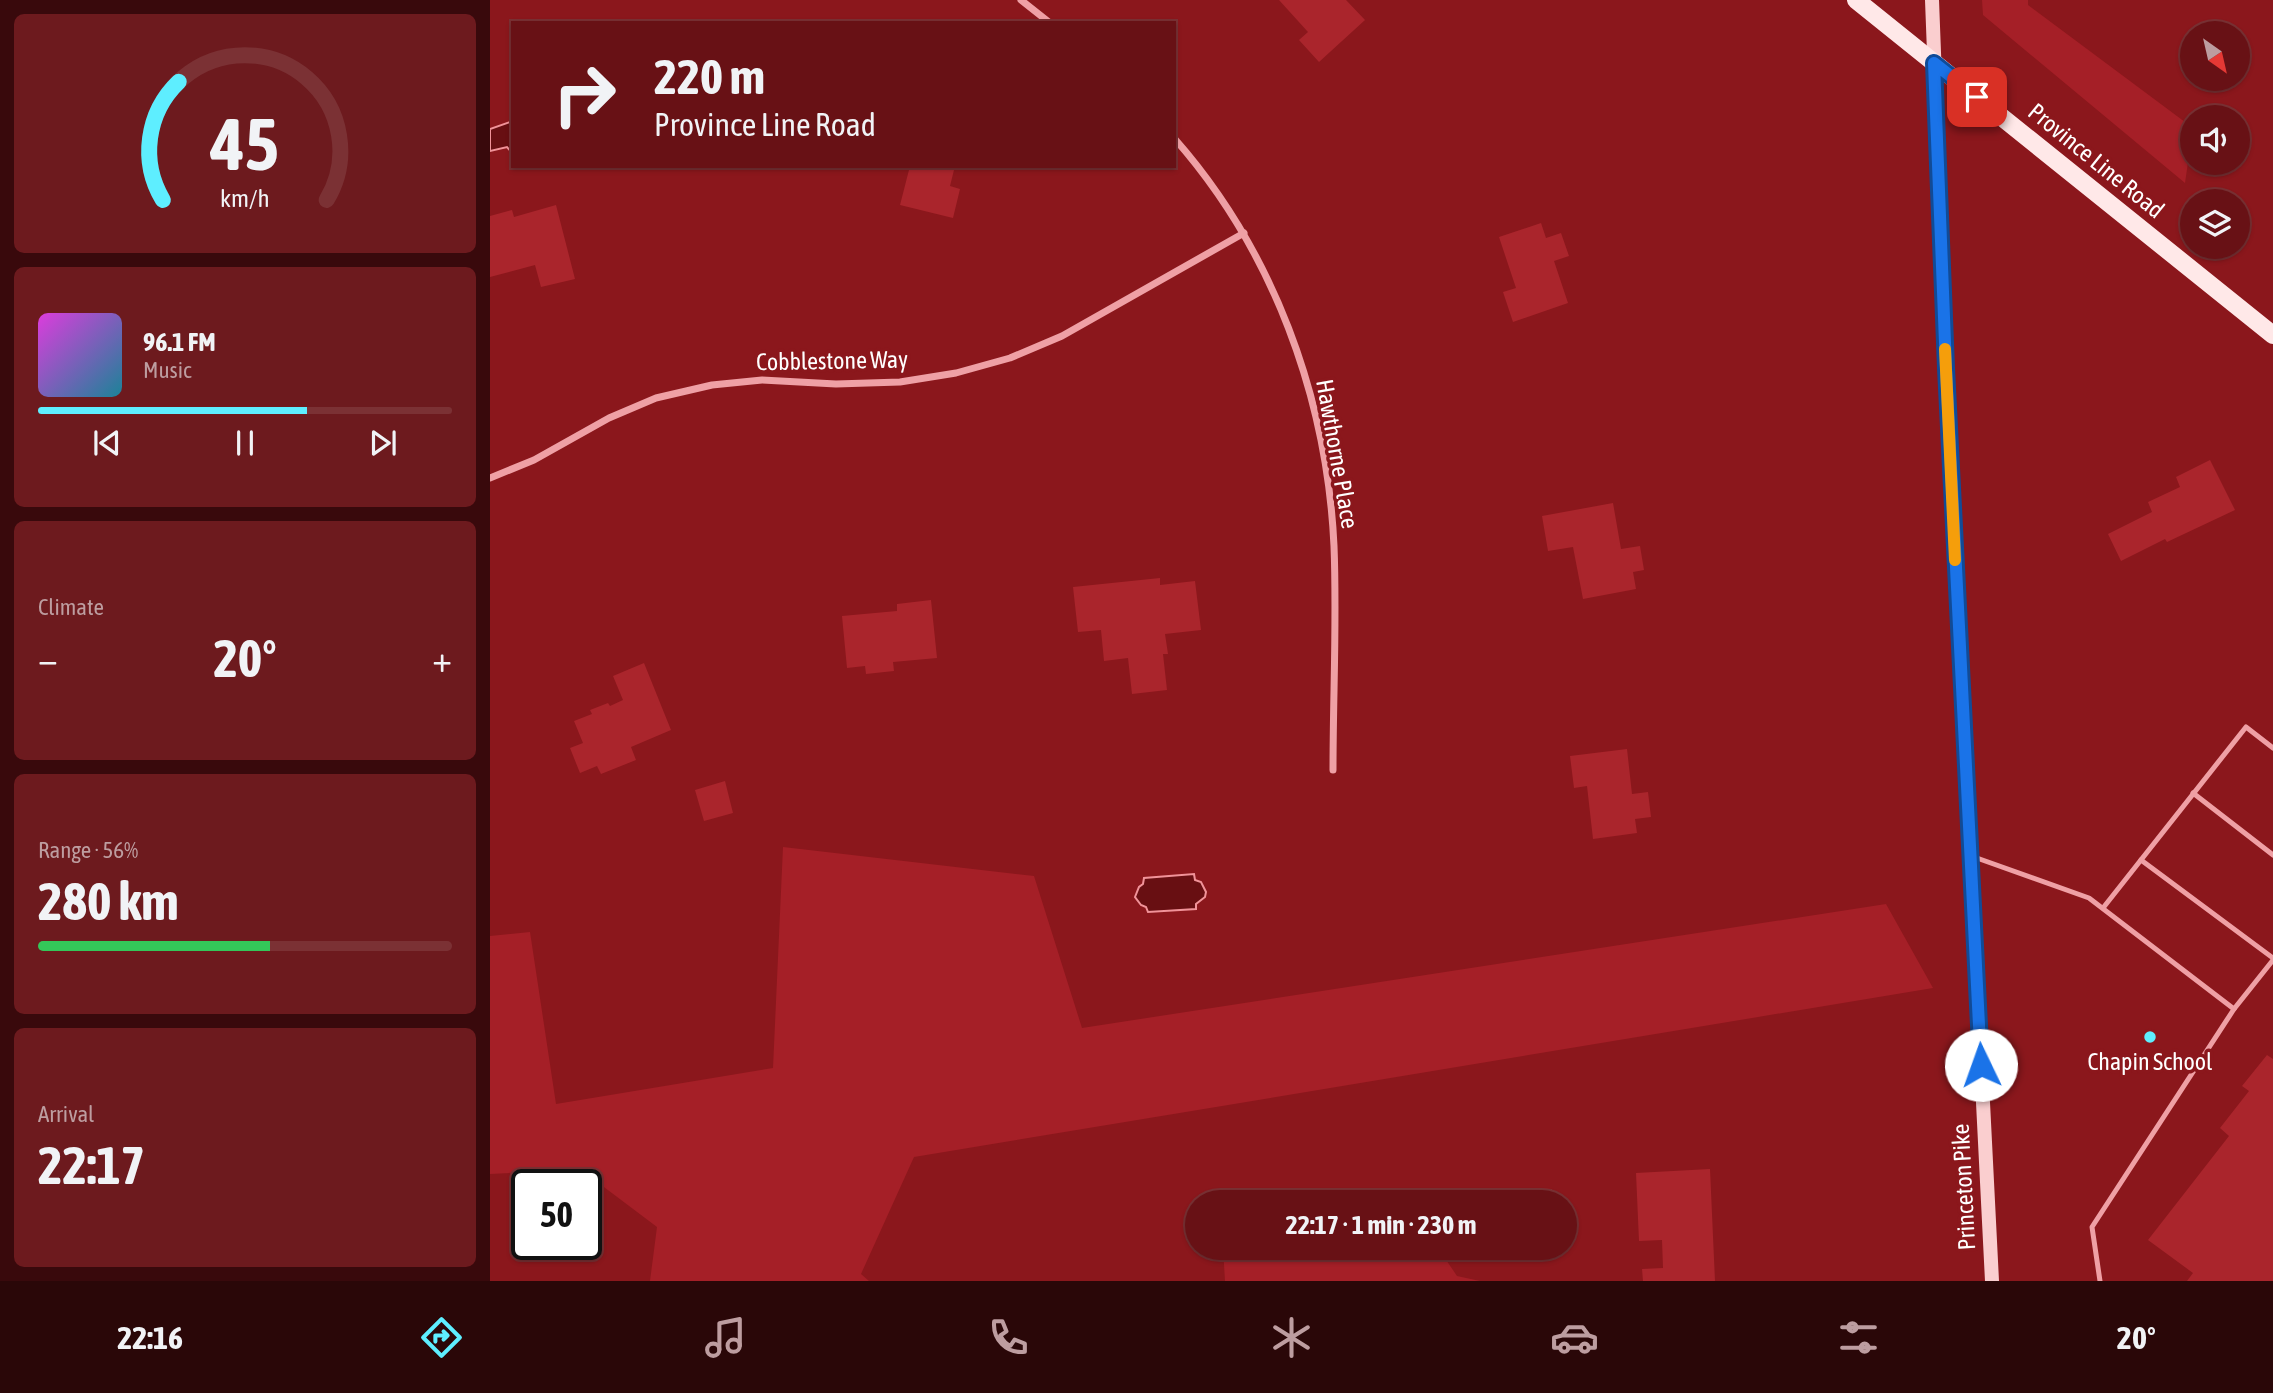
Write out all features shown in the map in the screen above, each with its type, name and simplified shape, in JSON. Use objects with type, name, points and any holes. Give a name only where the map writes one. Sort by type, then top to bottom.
[{"type":"main road","name":"Province Line Road","points":[[1856,0],[2273,335]]},
{"type":"main road","name":"Princeton Pike","points":[[1932,0],[1946,368],[1992,1281]]},
{"type":"street","points":[[1021,0],[1047,21]]},
{"type":"street","name":"Hawthorne Place","points":[[1176,140],[1244,233],[1277,298],[1297,350],[1319,434],[1334,547],[1333,770]]},
{"type":"street","name":"Cobblestone Way","points":[[490,478],[534,460],[609,418],[656,398],[712,385],[762,380],[836,384],[900,382],[956,373],[1010,358],[1062,336],[1244,233]]},
{"type":"lane","points":[[2102,908],[2246,727],[2273,748]]},
{"type":"lane","points":[[2193,793],[2273,855]]},
{"type":"lane","points":[[1970,856],[2089,898],[2234,1009]]},
{"type":"lane","points":[[2100,1281],[2092,1227],[2234,1009],[2273,959],[2141,860]]},
{"type":"shaded area","points":[[1982,0],[2028,0],[2028,5],[2180,118],[2180,175],[2186,175],[2185,183],[1983,15]]},
{"type":"shaded area","points":[[511,122],[511,152],[507,147],[490,151],[490,129]]},
{"type":"shaded area","points":[[783,847],[1034,876],[1082,1028],[1886,904],[1933,988],[914,1157],[861,1274],[869,1281],[650,1281],[657,1227],[602,1186],[602,1169],[511,1169],[511,1173],[490,1174],[490,936],[530,932],[556,1104],[773,1068]]},
{"type":"shaded area","points":[[1194,874],[1195,880],[1201,882],[1206,892],[1205,897],[1196,904],[1196,909],[1148,912],[1135,897],[1144,878]]},
{"type":"shaded area","points":[[1224,1260],[1446,1260],[1457,1276],[1480,1281],[1225,1281]]},
{"type":"building","points":[[1279,0],[1346,0],[1365,20],[1319,62],[1299,40],[1308,32]]},
{"type":"building","points":[[909,168],[954,168],[950,186],[960,189],[953,218],[900,205]]},
{"type":"building","points":[[556,205],[575,279],[541,287],[535,265],[490,277],[490,216],[512,210],[514,217]]},
{"type":"building","points":[[1541,223],[1546,238],[1561,233],[1569,256],[1554,261],[1568,303],[1513,322],[1503,292],[1516,288],[1499,237]]},
{"type":"building","points":[[2210,460],[2235,510],[2167,542],[2165,539],[2121,561],[2108,534],[2152,512],[2148,502],[2180,487],[2176,477]]},
{"type":"building","points":[[1613,503],[1621,549],[1640,546],[1644,570],[1633,572],[1636,589],[1583,599],[1573,547],[1548,551],[1542,516]]},
{"type":"building","points":[[1160,578],[1160,585],[1195,581],[1201,630],[1165,634],[1168,654],[1163,654],[1167,690],[1132,694],[1128,658],[1104,661],[1101,630],[1078,632],[1073,587]]},
{"type":"building","points":[[931,600],[937,658],[893,662],[894,671],[866,674],[865,666],[847,668],[842,616],[897,611],[897,604]]},
{"type":"building","points":[[644,663],[671,730],[631,747],[636,760],[601,774],[597,766],[580,773],[570,748],[583,743],[574,721],[592,714],[590,710],[623,700],[613,676]]},
{"type":"building","points":[[1627,749],[1632,794],[1648,792],[1651,817],[1635,819],[1637,833],[1593,839],[1587,786],[1574,788],[1570,756]]},
{"type":"building","points":[[725,781],[733,813],[704,821],[695,790]]},
{"type":"building","points":[[2267,1055],[2273,1059],[2273,1281],[2187,1281],[2193,1273],[2148,1240],[2229,1136],[2220,1128],[2249,1091],[2242,1086]]},
{"type":"building","points":[[1710,1169],[1715,1281],[1643,1281],[1642,1269],[1663,1268],[1662,1240],[1639,1241],[1636,1173]]},
{"type":"slow traffic","points":[[1945,349],[1955,560]]},
{"type":"place","name":"Chapin School","points":[[2150,1037]]},
{"type":"route","points":[[1977,97],[1934,63],[1946,368],[1981,1065]]}]
